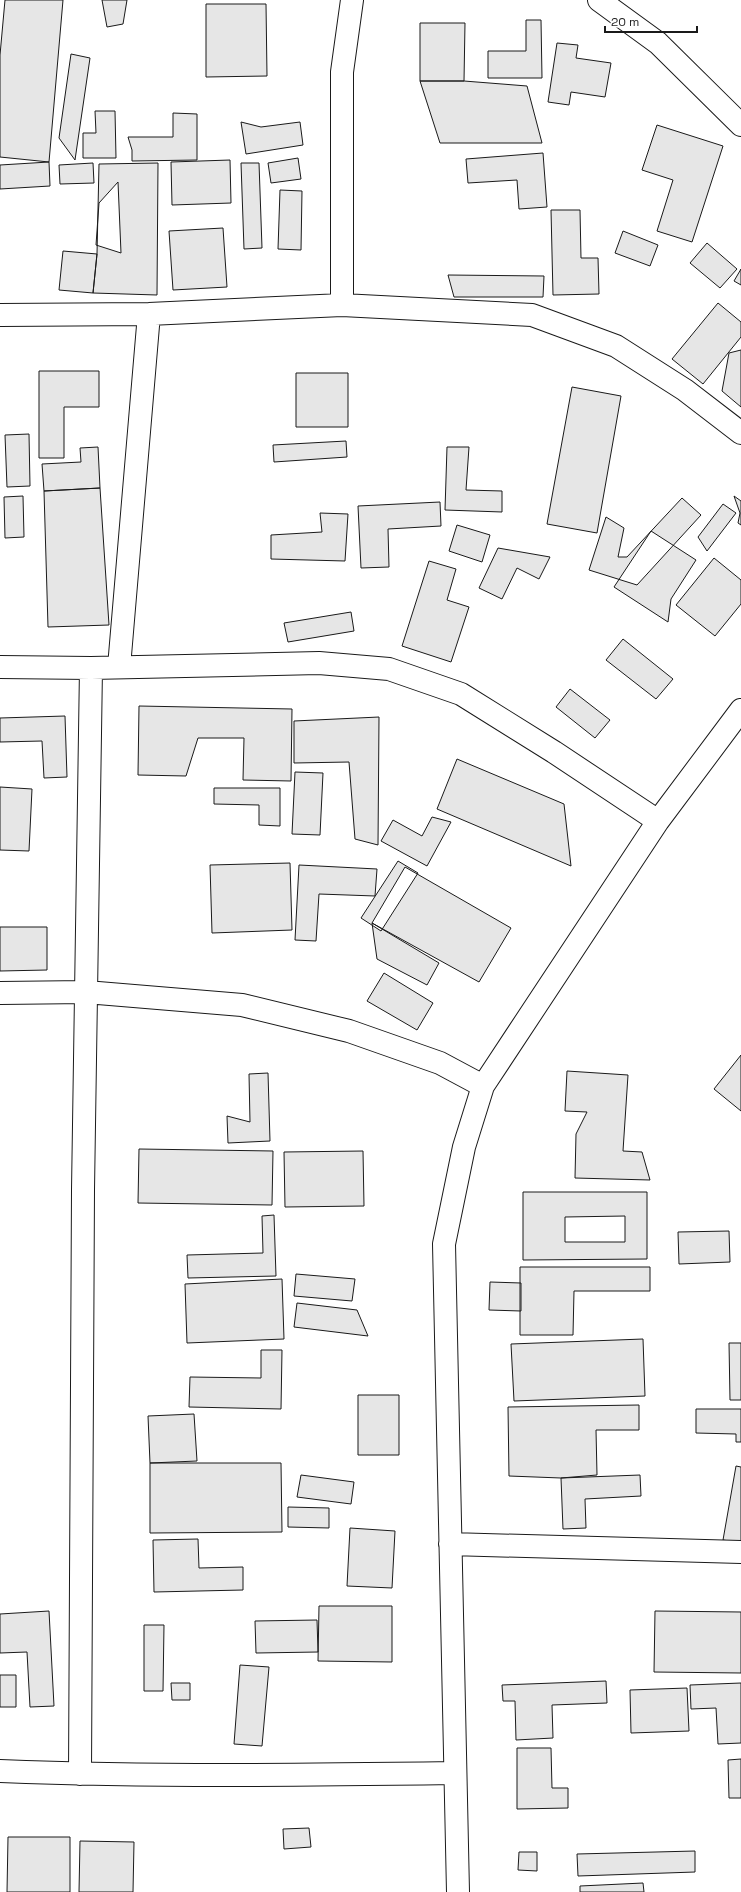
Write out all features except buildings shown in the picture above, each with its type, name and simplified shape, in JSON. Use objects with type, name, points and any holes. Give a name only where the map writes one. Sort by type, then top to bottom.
[{"type":"street","points":[[342,305],[342,72],[352,0]]},
{"type":"street","points":[[598,0],[658,43],[741,126]]},
{"type":"street","points":[[0,315],[149,314],[342,305],[532,315],[616,346],[685,390],[741,433]]},
{"type":"street","points":[[119,667],[149,314]]},
{"type":"street","points":[[0,667],[91,668],[319,663],[389,669],[461,694],[554,752],[658,820]]},
{"type":"street","points":[[80,1774],[83,1198],[91,668]]},
{"type":"street","points":[[458,1892],[444,1244],[464,1147],[483,1086],[658,820],[741,710]]},
{"type":"street","points":[[0,993],[86,992],[242,1005],[349,1032],[440,1063],[483,1086]]},
{"type":"street","points":[[450,1544],[741,1552]]},
{"type":"street","points":[[0,1771],[80,1774],[264,1776],[455,1773]]}]
